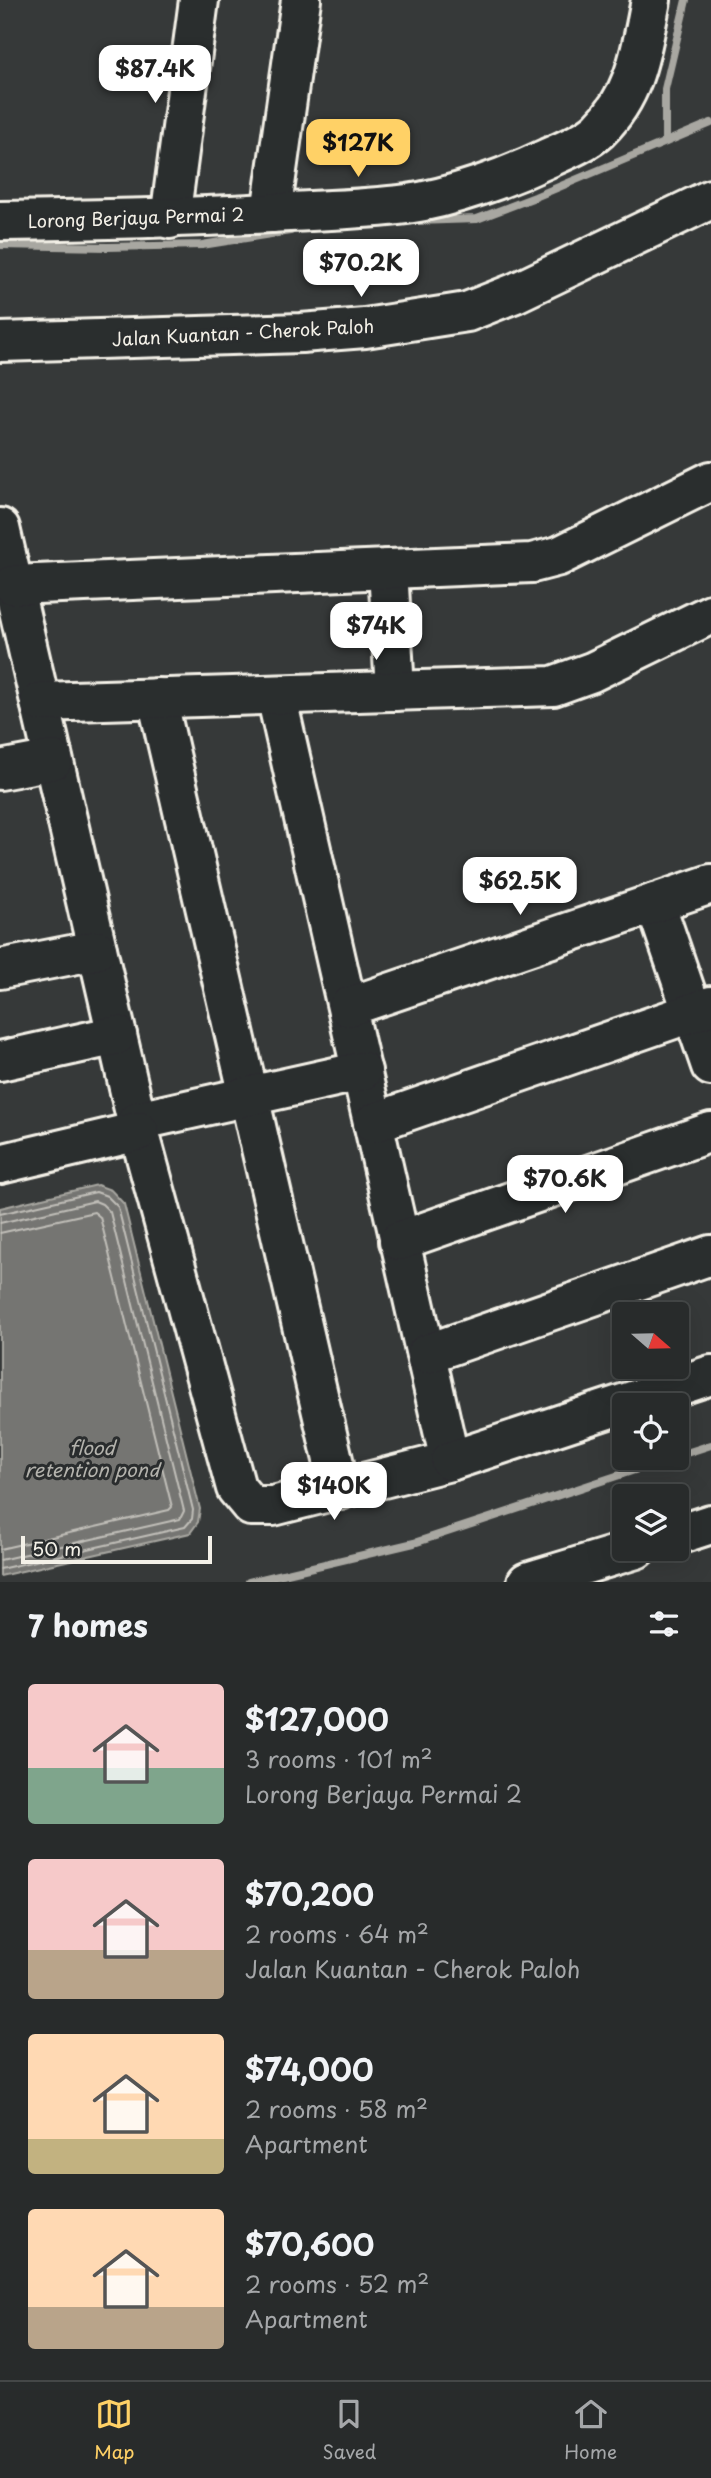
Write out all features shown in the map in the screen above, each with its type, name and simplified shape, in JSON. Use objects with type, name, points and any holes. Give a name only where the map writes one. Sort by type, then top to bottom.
[{"type":"street","points":[[170,219],[199,0]]},
{"type":"street","points":[[271,213],[302,0]]},
{"type":"street","name":"Lorong Berjaya Permai 2","points":[[0,221],[170,219],[362,209],[411,203],[524,170],[596,132],[624,98],[635,74],[651,0]]},
{"type":"street","name":"Jalan Kuantan - Cherok Paloh","points":[[0,342],[301,333],[365,328],[456,314],[515,293],[711,199]]},
{"type":"street","points":[[13,585],[532,563],[550,558],[711,481]]},
{"type":"street","points":[[0,528],[138,1126],[236,1488],[251,1506],[272,1506],[450,1461],[711,1375]]},
{"type":"street","points":[[388,569],[395,691]]},
{"type":"street","points":[[40,702],[553,686],[592,672],[711,614]]},
{"type":"street","points":[[276,695],[450,1461]]},
{"type":"street","points":[[157,698],[340,1490]]},
{"type":"street","points":[[0,769],[53,760]]},
{"type":"street","points":[[348,1007],[711,884]]},
{"type":"street","points":[[655,903],[702,1009],[711,1066]]},
{"type":"street","points":[[0,969],[97,950]]},
{"type":"street","points":[[373,1123],[702,1009]]},
{"type":"street","points":[[0,1061],[117,1035]]},
{"type":"street","points":[[0,1164],[249,1096],[362,1071]]},
{"type":"street","points":[[399,1241],[710,1136]]},
{"type":"street","points":[[426,1354],[711,1255]]},
{"type":"street","points":[[689,1531],[711,1524]]},
{"type":"street","points":[[527,1582],[612,1556]]},
{"type":"water","name":"flood retention pond","points":[[97,1185],[111,1190],[124,1204],[200,1509],[198,1522],[190,1533],[0,1576],[0,1208]]},
{"type":"waterway","points":[[665,142],[665,89],[686,0]]},
{"type":"waterway","points":[[415,221],[477,219],[711,123]]},
{"type":"waterway","points":[[0,245],[202,245],[290,231]]},
{"type":"waterway","points":[[689,1452],[711,1445]]},
{"type":"waterway","points":[[249,1582],[414,1543],[635,1470]]}]
